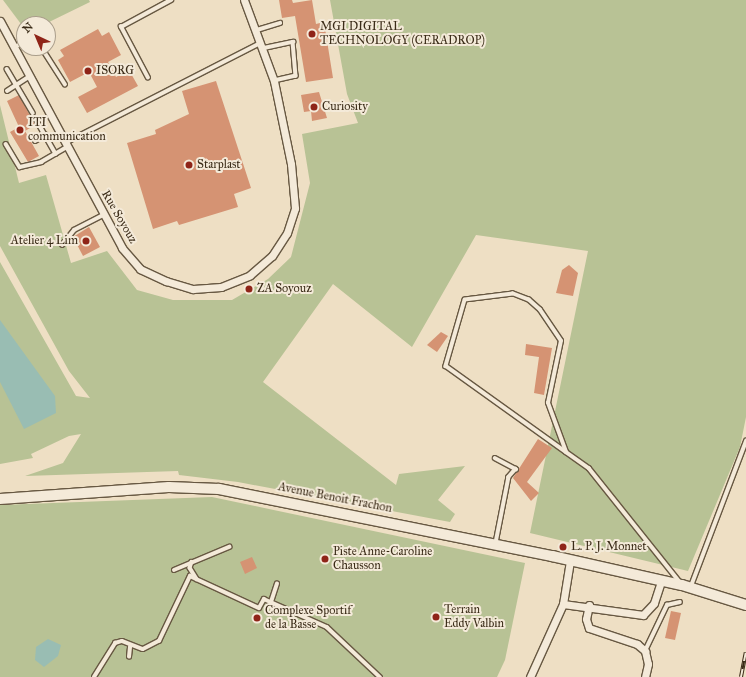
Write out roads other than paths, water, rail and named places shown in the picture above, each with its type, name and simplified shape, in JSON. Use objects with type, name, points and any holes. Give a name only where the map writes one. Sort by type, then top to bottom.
[{"type":"main road","name":"Avenue Benoit Frachon","points":[[0,499],[168,487],[218,489],[495,544],[691,588],[746,605]]},
{"type":"street","name":"Rue Soyouz","points":[[0,21],[122,248],[140,269],[166,281],[200,288],[221,287],[250,275],[272,256],[287,233],[295,208],[291,164],[274,81],[263,45],[244,0]]},
{"type":"street","points":[[530,677],[563,604],[570,561]]},
{"type":"street","points":[[563,604],[589,606],[643,615],[654,603],[661,581]]},
{"type":"street","points":[[589,606],[586,619],[589,628],[637,644],[645,651],[648,664],[645,677]]},
{"type":"lane","points":[[148,78],[121,27],[171,0]]},
{"type":"lane","points":[[257,30],[280,23]]},
{"type":"lane","points":[[6,144],[20,167],[56,154],[66,145],[263,45],[293,42],[296,76],[274,81]]},
{"type":"lane","points":[[47,56],[65,84]]},
{"type":"lane","points":[[7,69],[34,113]]},
{"type":"lane","points":[[7,91],[30,76]]},
{"type":"lane","points":[[36,119],[56,154]]},
{"type":"lane","points":[[35,141],[45,135]]},
{"type":"lane","points":[[62,245],[74,230],[104,215]]},
{"type":"lane","points":[[566,452],[548,403],[560,342],[540,310],[529,300],[513,294],[465,300],[446,366],[566,452],[590,468],[691,588],[746,441]]},
{"type":"lane","points":[[495,458],[516,469],[509,477],[495,544]]},
{"type":"lane","points":[[174,570],[229,547]]},
{"type":"lane","points":[[192,562],[190,568],[198,580]]},
{"type":"lane","points":[[94,677],[115,643],[122,641],[130,647],[148,648],[158,642],[190,576],[259,608],[264,599],[327,627],[380,677]]},
{"type":"lane","points":[[271,602],[277,584]]},
{"type":"lane","points":[[645,651],[667,605],[680,602]]},
{"type":"lane","points":[[129,657],[130,647]]},
{"type":"water","points":[[0,320],[55,396],[56,413],[24,429],[0,382]]},
{"type":"water","points":[[48,639],[61,645],[58,656],[44,667],[35,660],[36,647]]},
{"type":"railway","points":[[741,677],[746,652]]},
{"type":"place","name":"MGI DIGITAL TECHNOLOGY (CERADROP)","points":[[312,34]]},
{"type":"place","name":"ISORG","points":[[88,71]]},
{"type":"place","name":"Curiosity","points":[[314,107]]},
{"type":"place","name":"ITI communication","points":[[20,130]]},
{"type":"place","name":"Starplast","points":[[189,165]]},
{"type":"place","name":"Atelier 4 Lim","points":[[86,241]]},
{"type":"place","name":"ZA Soyouz","points":[[249,289]]},
{"type":"place","name":"L. P. J. Monnet","points":[[563,547]]},
{"type":"place","name":"Piste Anne-Caroline Chausson","points":[[325,559]]},
{"type":"place","name":"Terrain Eddy Valbin","points":[[436,617]]},
{"type":"place","name":"Complexe Sportif de la Basse","points":[[257,618]]}]
